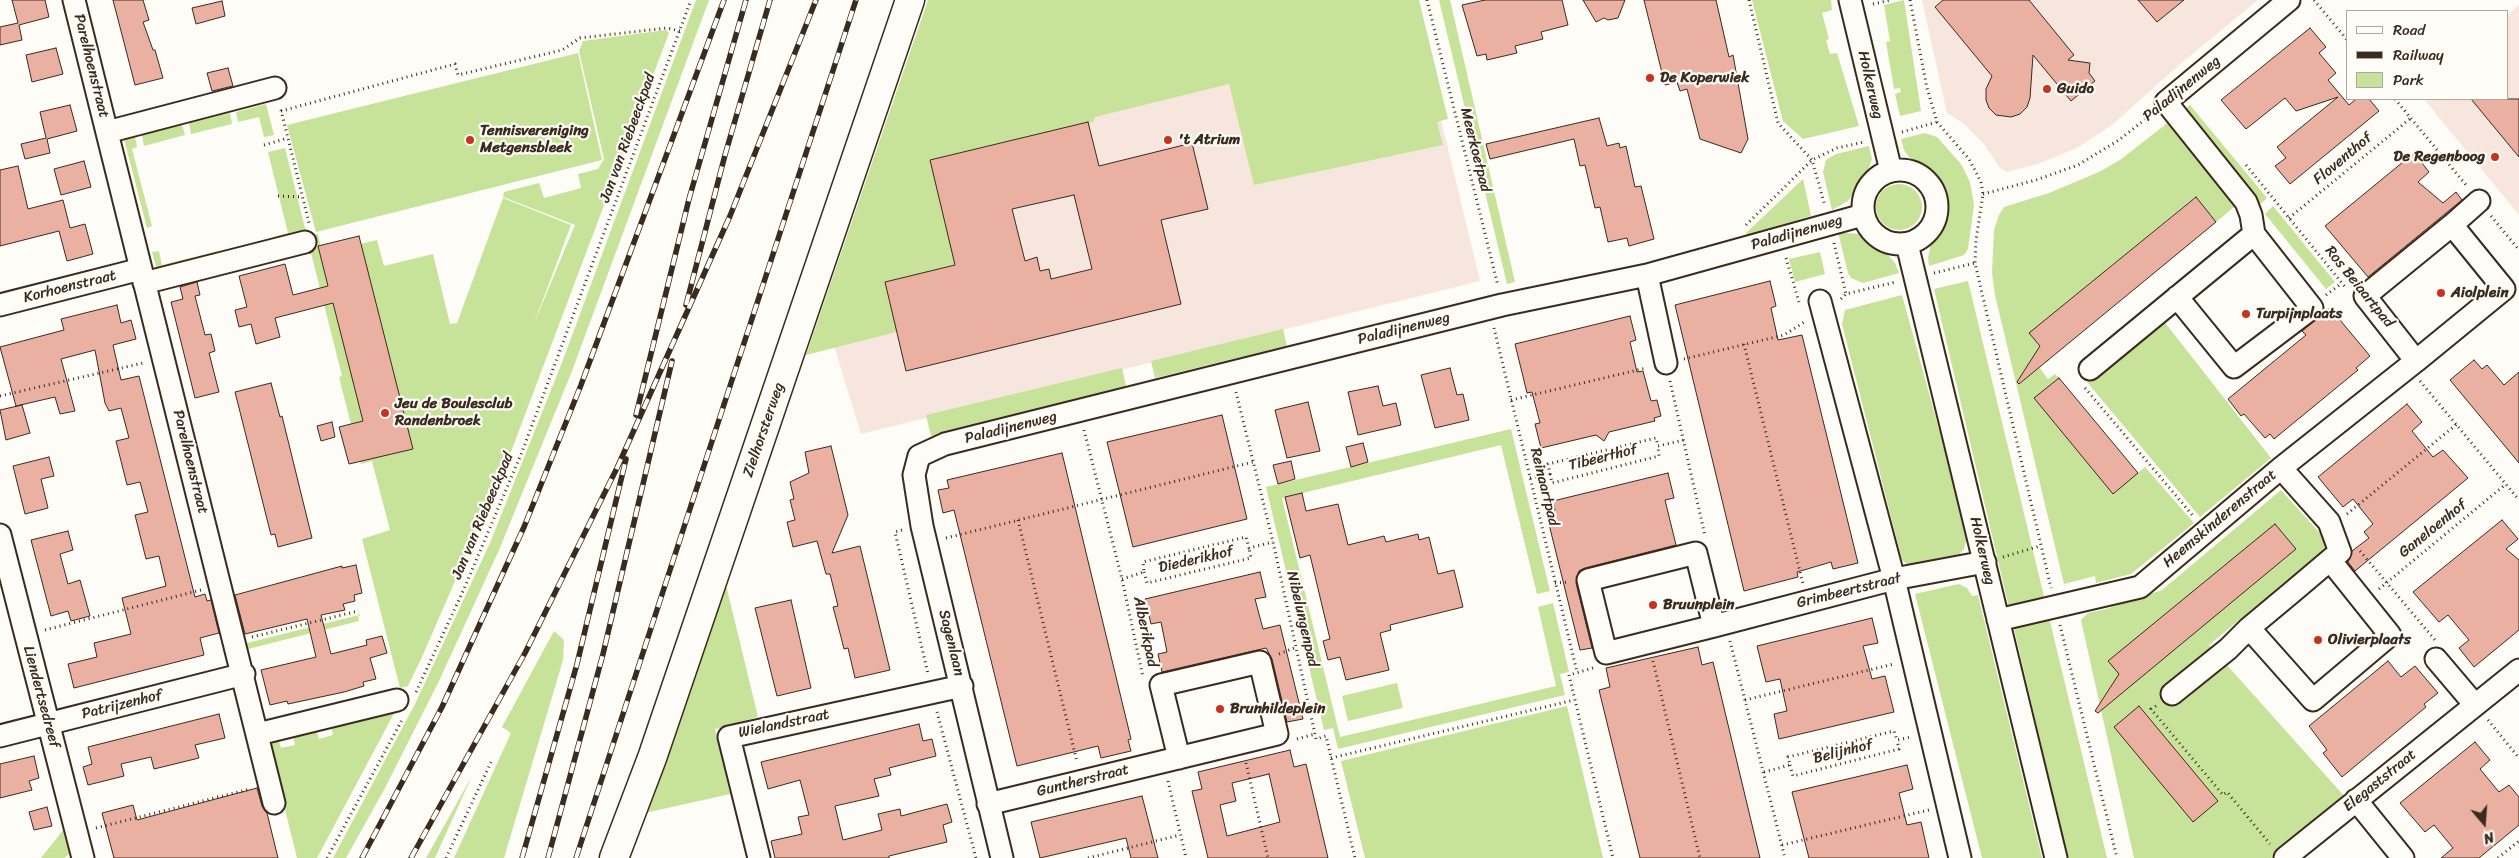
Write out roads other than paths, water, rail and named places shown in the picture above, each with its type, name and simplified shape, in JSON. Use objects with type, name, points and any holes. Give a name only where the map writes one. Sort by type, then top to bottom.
[{"type":"main road","name":"Zielhorsterweg","points":[[614,858],[655,749],[910,0]]},
{"type":"street","name":"Parelhoenstraat","points":[[74,0],[142,276],[244,674],[272,793]]},
{"type":"street","name":"Holkerweg","points":[[1850,0],[1891,171]]},
{"type":"street","name":"Paladijnenweg","points":[[2252,224],[2246,202],[2166,102],[2289,0]]},
{"type":"street","name":"Parelhoenstraat","points":[[107,132],[275,88]]},
{"type":"street","points":[[1904,170],[1917,173],[1928,182],[1935,192],[1938,206],[1936,219],[1930,230],[1920,239],[1908,244],[1884,242],[1867,226],[1863,215],[1863,201],[1868,187],[1878,177],[1891,171],[1904,170]]},
{"type":"street","points":[[2452,225],[2504,289],[2412,364],[2365,296],[2479,201]]},
{"type":"street","name":"Paladijnenweg","points":[[945,444],[1496,306],[1647,275],[1863,215]]},
{"type":"street","points":[[2090,369],[2177,297],[2252,224],[2312,308],[2234,368],[2177,297]]},
{"type":"street","points":[[142,276],[308,233]]},
{"type":"street","name":"Holkerweg","points":[[1908,244],[2056,858]]},
{"type":"street","points":[[1647,275],[1666,363]]},
{"type":"street","name":"Korhoenstraat","points":[[0,305],[142,276]]},
{"type":"street","points":[[1807,306],[1894,579],[1928,732],[1960,858]]},
{"type":"street","name":"Heemskinderenstraat","points":[[1998,620],[2140,587],[2281,468],[2412,364]]},
{"type":"street","name":"Sagenlaan","points":[[945,444],[919,456],[914,475],[926,543],[962,686],[999,858]]},
{"type":"street","points":[[2172,694],[2228,649],[2249,628],[2340,552],[2329,522],[2281,468]]},
{"type":"street","name":"Liendertsedreef","points":[[0,535],[83,858]]},
{"type":"street","points":[[1696,553],[1714,626],[1606,653],[1588,580],[1696,553]]},
{"type":"street","points":[[2249,628],[2313,700],[2390,634],[2330,560]]},
{"type":"street","name":"Grimbeertstraat","points":[[1714,626],[1894,579],[1985,562]]},
{"type":"street","points":[[2438,653],[2475,704]]},
{"type":"street","points":[[1260,662],[1277,734],[1171,760],[1161,685],[1260,662]]},
{"type":"street","name":"Elegaststraat","points":[[2281,854],[2356,800],[2519,670]]},
{"type":"street","name":"Patrijzenhof","points":[[0,736],[244,674]]},
{"type":"street","name":"Wielandstraat","points":[[759,858],[729,737],[962,686]]},
{"type":"street","points":[[258,734],[405,704]]},
{"type":"street","name":"Guntherstraat","points":[[988,804],[1171,760]]},
{"type":"street","points":[[2356,800],[2403,858]]},
{"type":"railway","points":[[362,858],[442,707],[524,527],[581,385],[724,0]]},
{"type":"railway","points":[[636,415],[689,199],[746,0]]},
{"type":"railway","points":[[686,305],[725,155],[770,0]]},
{"type":"railway","points":[[411,858],[525,653],[617,468],[730,216],[816,0]]},
{"type":"railway","points":[[576,858],[856,0]]},
{"type":"railway","points":[[548,858],[603,654],[672,361]]},
{"type":"railway","points":[[522,858],[577,664],[626,459]]},
{"type":"place","name":"De Koperwiek","points":[[1650,78]]},
{"type":"place","name":"Guido","points":[[2047,89]]},
{"type":"place","name":"Tennisvereniging Metgensbleek","points":[[470,140]]},
{"type":"place","name":"'t Atrium","points":[[1168,140]]},
{"type":"place","name":"De Regenboog","points":[[2495,157]]},
{"type":"place","name":"Aiolplein","points":[[2441,293]]},
{"type":"place","name":"Turpijnplaats","points":[[2246,314]]},
{"type":"place","name":"Jeu de Boulesclub Randenbroek","points":[[385,413]]},
{"type":"place","name":"Bruunplein","points":[[1653,605]]},
{"type":"place","name":"Olivierplaats","points":[[2318,640]]},
{"type":"place","name":"Brunhildeplein","points":[[1220,709]]}]
